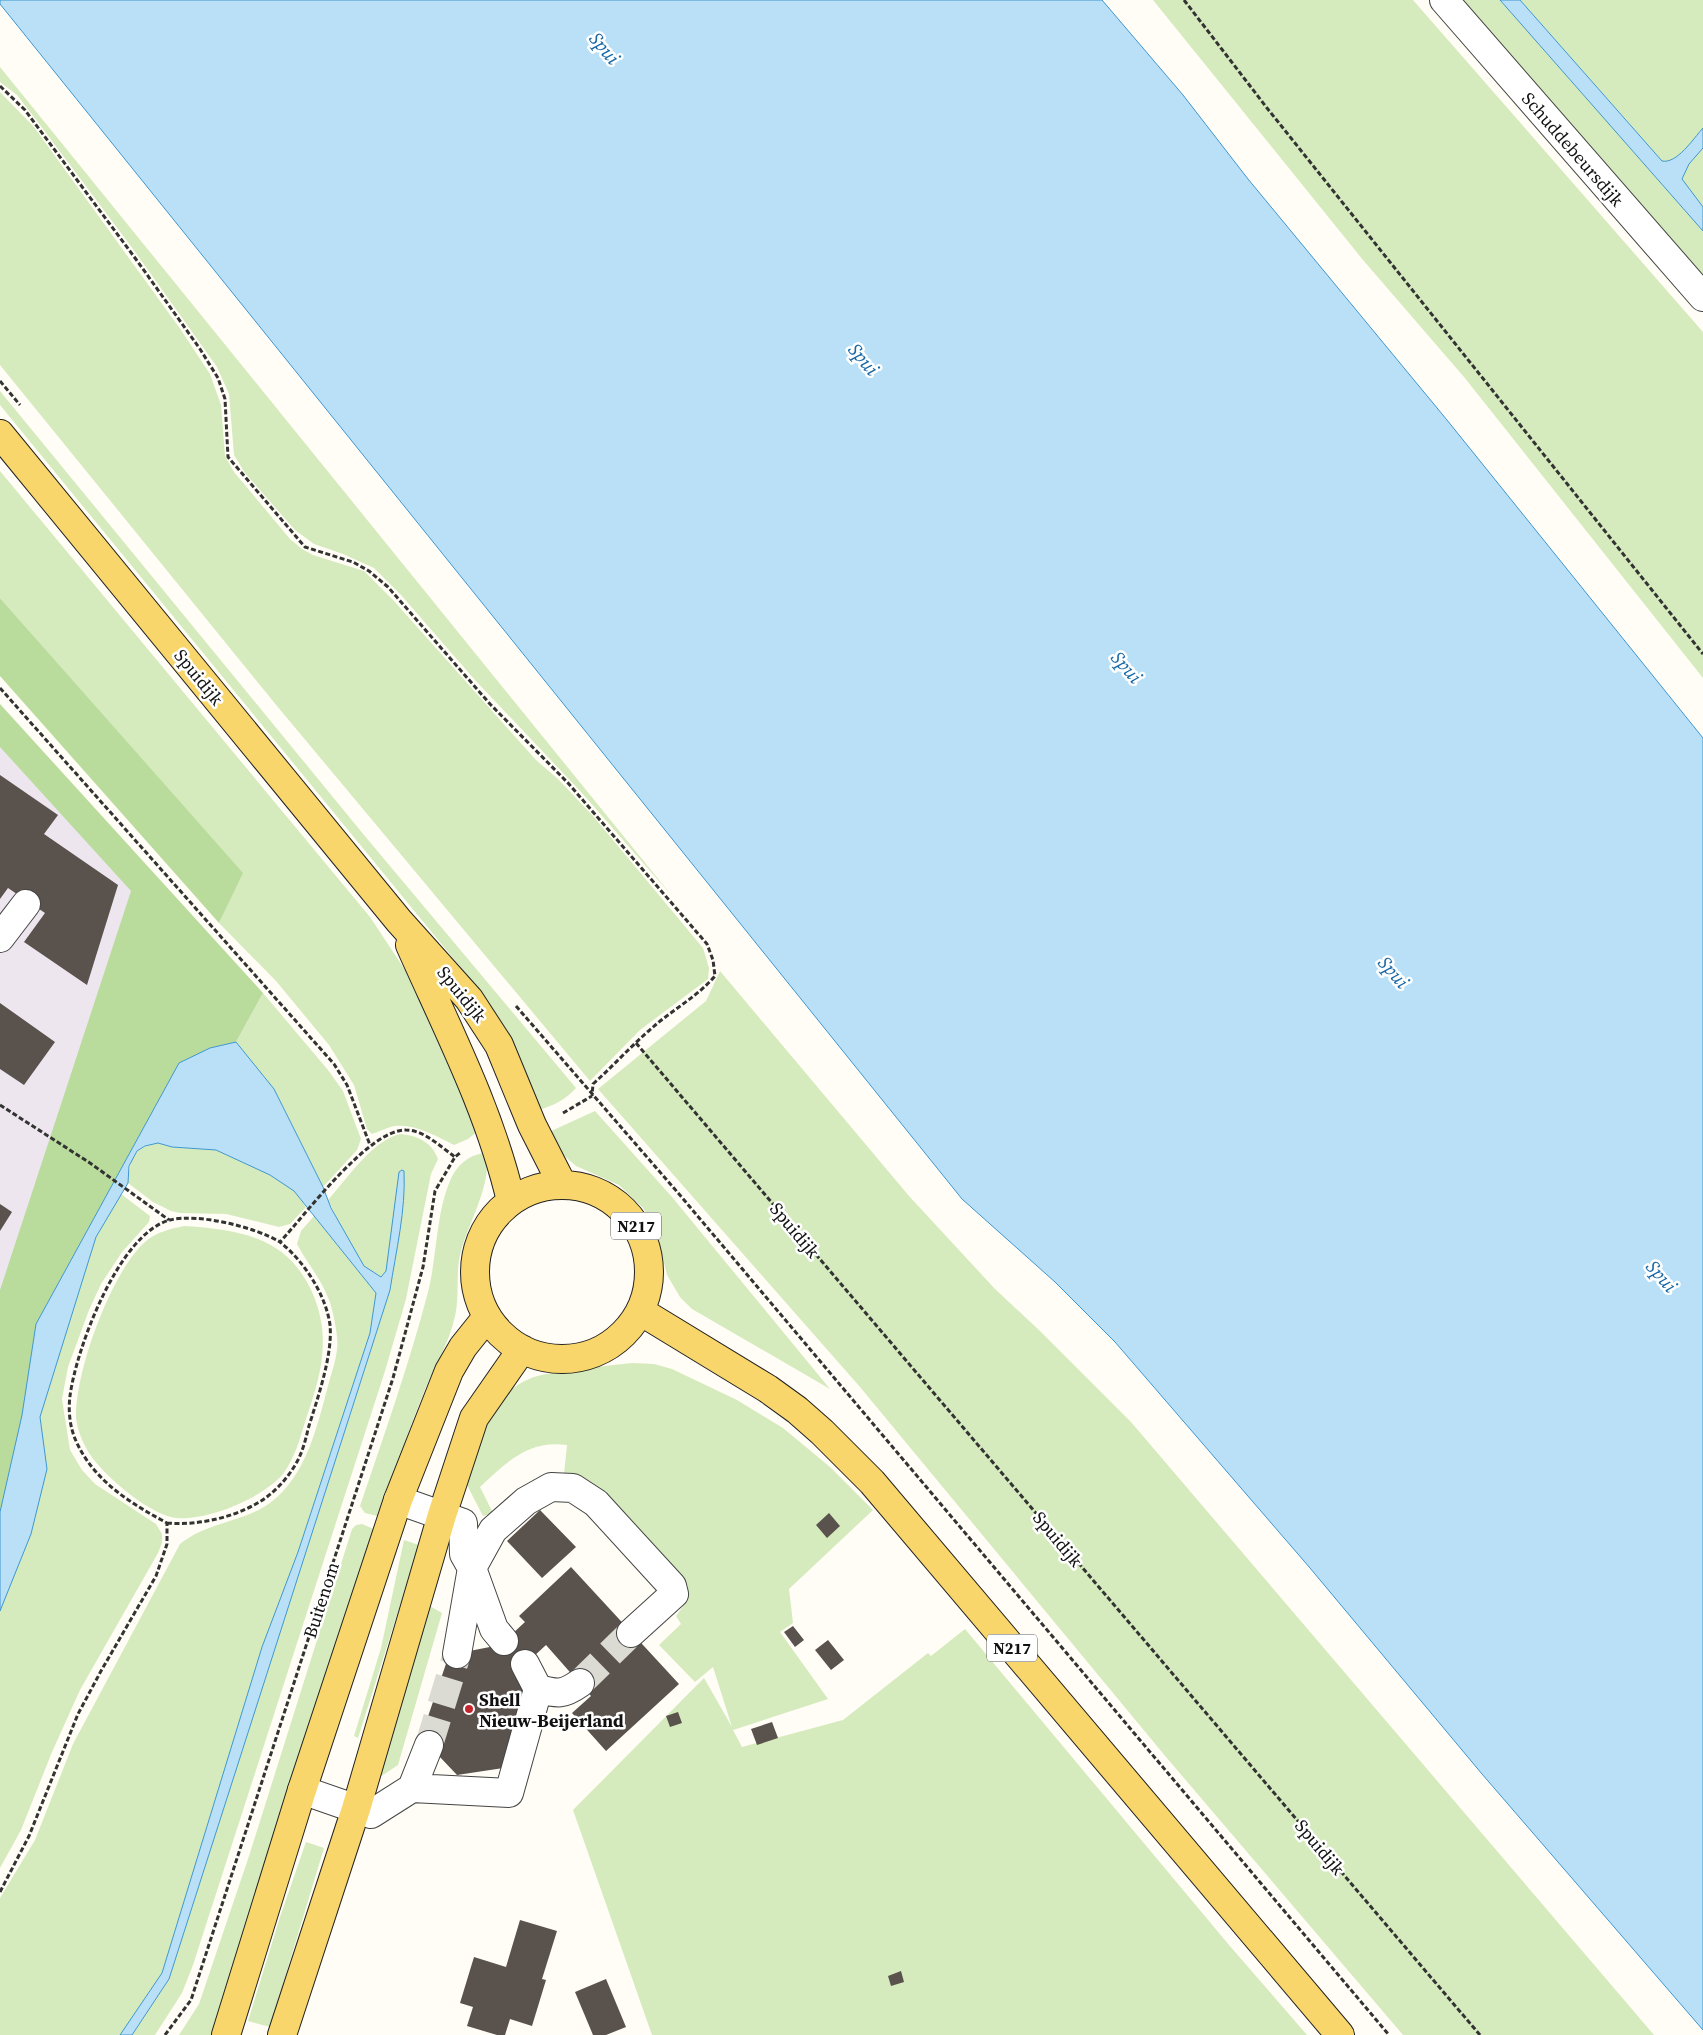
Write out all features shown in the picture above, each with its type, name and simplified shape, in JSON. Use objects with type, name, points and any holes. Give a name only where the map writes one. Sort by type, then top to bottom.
[{"type":"main road","name":"Spuidijk","points":[[0,434],[399,921],[469,999],[499,1045],[532,1125],[562,1184]]},
{"type":"main road","name":"Spuidijk","points":[[399,921],[477,1096],[501,1162],[511,1201]]},
{"type":"main road","name":"N217","points":[[562,1184],[584,1187],[604,1195],[622,1209],[636,1226],[645,1246],[649,1268],[647,1290],[640,1311],[629,1328],[614,1342],[598,1352],[560,1359],[540,1357],[522,1349],[502,1336],[487,1317],[476,1286],[476,1254],[488,1224],[511,1201],[527,1192],[544,1186],[562,1184]]},
{"type":"main road","name":"N217","points":[[640,1311],[768,1389],[798,1410],[846,1455],[878,1490],[1340,2035]]},
{"type":"main road","points":[[226,2035],[302,1790],[398,1500],[449,1371],[463,1347],[487,1317]]},
{"type":"main road","points":[[282,2035],[356,1809],[442,1515],[474,1418],[522,1349]]},
{"type":"street","name":"Schuddebeursdijk","points":[[1444,0],[1703,297]]},
{"type":"street","points":[[0,938],[26,904]]},
{"type":"street","points":[[457,1654],[472,1568],[493,1530],[526,1501],[550,1487],[573,1488],[596,1503],[672,1586],[674,1594],[631,1633]]},
{"type":"street","points":[[398,1500],[463,1522],[464,1554],[472,1568],[494,1629],[504,1641]]},
{"type":"street","points":[[412,1788],[509,1793],[538,1689],[525,1664]]},
{"type":"street","points":[[538,1689],[559,1694],[571,1690],[580,1683]]},
{"type":"street","points":[[302,1790],[371,1814],[412,1788],[430,1745]]},
{"type":"path","points":[[1184,0],[1267,108],[1703,654]]},
{"type":"path","points":[[0,86],[25,110],[200,348],[218,378],[225,399],[228,458],[305,547],[353,562],[369,570],[388,587],[490,704],[586,803],[706,944],[713,960],[715,976],[704,989],[687,1000],[636,1043],[593,1084],[592,1096],[679,1194],[1389,2035]]},
{"type":"path","points":[[0,688],[334,1064],[347,1085],[370,1145],[280,1242]]},
{"type":"path","name":"Spuidijk","points":[[636,1043],[1480,2035]]},
{"type":"path","points":[[0,1105],[90,1163],[169,1220]]},
{"type":"path","name":"Buitenom","points":[[165,2035],[191,2000],[393,1378],[423,1267],[435,1191],[455,1157],[417,1132],[406,1130],[393,1131],[370,1145]]},
{"type":"path","points":[[190,1219],[224,1222],[280,1242],[300,1261],[323,1302],[330,1325],[329,1351],[317,1402],[300,1456],[293,1470],[277,1488],[255,1504],[239,1511],[194,1524],[167,1523],[123,1496],[96,1474],[85,1459],[71,1426],[70,1397],[79,1358],[96,1310],[119,1266],[137,1242],[169,1220],[190,1219]]},
{"type":"path","points":[[0,1892],[29,1836],[78,1714],[156,1576],[167,1544],[167,1523]]},
{"type":"shaded area","points":[[0,722],[134,891],[0,1342]]},
{"type":"green space","points":[[1153,0],[1413,0],[1703,332],[1703,678],[1464,377],[1363,260]]},
{"type":"green space","points":[[1457,0],[1500,0],[1703,231],[1703,279]]},
{"type":"green space","points":[[1520,0],[1703,0],[1703,128],[1679,155],[1668,161],[1662,161]]},
{"type":"green space","points":[[0,67],[672,896],[582,793],[475,680],[401,595],[374,568],[314,544],[295,530],[245,473],[234,455],[229,394],[217,367],[133,249],[37,121],[17,95],[0,82]]},
{"type":"green space","points":[[0,92],[34,127],[181,330],[210,374],[221,405],[225,456],[234,472],[290,539],[302,549],[313,555],[364,571],[393,600],[536,760],[558,779],[593,816],[703,948],[709,968],[708,979],[640,1030],[590,1081],[277,706],[0,365]]},
{"type":"green space","points":[[1703,148],[1703,207],[1681,179],[1689,164]]},
{"type":"green space","points":[[0,391],[364,835],[576,1088],[568,1096],[538,1110],[500,1021],[484,996],[0,405]]},
{"type":"green space","points":[[0,471],[370,917],[413,982],[431,1017],[478,1131],[468,1139],[454,1145],[426,1131],[403,1126],[392,1127],[372,1134],[367,1129],[354,1085],[329,1045],[276,981],[219,923],[242,873],[0,598]]},
{"type":"green space","points":[[0,598],[243,873],[219,923],[0,676]]},
{"type":"green space","points":[[0,704],[263,993],[236,1042],[210,1048],[179,1063],[36,1324],[22,1415],[0,1512],[0,1290],[131,891],[0,747]]},
{"type":"green space","points":[[720,971],[909,1196],[995,1289],[1131,1422],[1654,2035],[1403,2035],[1166,1757],[860,1387],[598,1089],[706,1001]]},
{"type":"green space","points":[[263,993],[328,1070],[343,1091],[361,1139],[357,1150],[323,1187],[274,1089],[236,1042]]},
{"type":"green space","points":[[595,1111],[672,1197],[830,1389],[692,1309],[680,1297],[667,1275],[656,1229],[643,1208],[619,1185],[576,1166],[560,1152],[549,1132]]},
{"type":"green space","points":[[401,1134],[413,1136],[424,1141],[432,1148],[438,1159],[431,1174],[406,1299],[385,1371],[193,1965],[182,1993],[155,2035],[132,2035],[169,1979],[390,1290],[405,1184],[392,1231],[386,1271],[381,1277],[364,1266],[345,1235],[328,1200],[361,1161],[380,1143]]},
{"type":"green space","points":[[158,1143],[172,1147],[216,1150],[270,1175],[294,1191],[306,1207],[290,1224],[279,1227],[226,1214],[180,1213],[171,1211],[153,1202],[128,1183],[130,1167],[134,1156],[143,1148]]},
{"type":"green space","points":[[484,1153],[487,1163],[484,1188],[459,1259],[457,1300],[452,1327],[416,1412],[381,1517],[365,1513],[360,1506],[404,1373],[428,1292],[445,1194],[459,1166],[473,1156]]},
{"type":"green space","points":[[121,1194],[150,1216],[149,1222],[122,1252],[101,1284],[89,1310],[68,1367],[62,1399],[70,1450],[82,1470],[95,1484],[156,1524],[162,1534],[162,1543],[80,1690],[52,1752],[21,1830],[0,1868],[0,1611],[47,1469],[40,1417],[96,1237]]},
{"type":"green space","points":[[314,1216],[376,1293],[370,1333],[298,1552],[262,1647],[162,1973],[120,2035],[0,2035],[0,1898],[35,1840],[73,1744],[180,1544],[202,1531],[249,1514],[270,1503],[293,1479],[308,1450],[333,1368],[337,1344],[335,1324],[329,1300],[297,1244],[301,1231]]},
{"type":"green space","points":[[184,1226],[219,1229],[253,1237],[274,1247],[286,1256],[301,1272],[312,1292],[322,1325],[323,1340],[320,1371],[316,1387],[297,1448],[283,1474],[262,1491],[234,1506],[203,1516],[176,1518],[165,1515],[142,1503],[110,1477],[88,1451],[82,1440],[76,1417],[77,1398],[88,1350],[97,1324],[120,1276],[132,1256],[145,1242],[163,1231]]},
{"type":"green space","points":[[632,1363],[654,1364],[672,1369],[737,1400],[783,1428],[830,1467],[873,1510],[789,1589],[793,1623],[780,1632],[828,1699],[733,1730],[742,1747],[843,1720],[928,1653],[931,1656],[965,1629],[1229,1945],[1307,2035],[652,2035],[573,1810],[704,1678],[732,1727],[713,1667],[695,1682],[659,1645],[681,1624],[676,1616],[687,1601],[688,1586],[602,1492],[584,1479],[564,1474],[567,1445],[553,1444],[529,1450],[509,1461],[480,1487],[493,1513],[483,1516],[467,1485],[486,1424],[503,1397],[515,1387],[529,1379],[542,1375]]},
{"type":"green space","points":[[362,1524],[376,1530],[217,2028],[212,2035],[179,2035],[199,2004],[249,1856],[352,1529],[356,1525]]},
{"type":"green space","points":[[404,1540],[419,1545],[358,1738],[354,1736],[381,1648]]},
{"type":"green space","points":[[428,1605],[442,1613],[398,1765],[374,1781]]},
{"type":"green space","points":[[306,1842],[324,1848],[270,2027],[248,2021],[280,1917]]},
{"type":"water","name":"Spui","points":[[0,0],[1102,0],[1183,95],[1248,179],[1447,420],[1703,738],[1703,2030],[1482,1774],[1310,1568],[1115,1342],[1055,1282],[962,1199],[0,4]]},
{"type":"water","points":[[1500,0],[1520,0],[1662,161],[1668,161],[1679,155],[1703,128],[1703,148],[1689,164],[1682,179],[1703,207],[1703,231]]},
{"type":"water","points":[[236,1042],[274,1089],[323,1187],[331,1208],[364,1266],[381,1277],[386,1271],[399,1172],[402,1170],[404,1171],[404,1186],[402,1216],[390,1290],[169,1979],[132,2035],[120,2035],[162,1973],[262,1647],[298,1552],[370,1333],[376,1293],[294,1191],[270,1175],[216,1150],[172,1147],[158,1143],[145,1146],[137,1151],[129,1166],[128,1183],[96,1237],[40,1417],[47,1469],[31,1534],[0,1611],[0,1512],[22,1415],[36,1324],[179,1063],[210,1048]]},
{"type":"building","points":[[0,775],[58,815],[44,834],[118,885],[87,985],[24,942],[45,913],[8,888],[0,899]]},
{"type":"building","points":[[0,1003],[55,1042],[24,1085],[0,1069]]},
{"type":"building","points":[[0,1204],[12,1212],[0,1231]]},
{"type":"building","points":[[540,1510],[576,1547],[542,1578],[507,1541]]},
{"type":"building","points":[[829,1513],[840,1526],[827,1538],[816,1525]]},
{"type":"building","points":[[571,1567],[679,1684],[606,1751],[572,1713],[591,1696],[546,1645],[520,1669],[533,1688],[510,1767],[457,1775],[421,1737],[449,1655],[500,1645],[525,1622],[519,1616]]},
{"type":"building","points":[[793,1626],[804,1640],[795,1647],[784,1632]]},
{"type":"building","points":[[828,1640],[844,1660],[831,1670],[815,1650]]},
{"type":"building","points":[[678,1712],[682,1723],[670,1727],[666,1716]]},
{"type":"building","points":[[772,1722],[778,1738],[757,1745],[751,1729]]},
{"type":"building","points":[[520,1920],[557,1931],[542,1979],[546,1980],[532,2026],[510,2019],[505,2035],[497,2035],[467,2026],[473,2007],[460,2003],[474,1957],[506,1967]]},
{"type":"building","points":[[901,1971],[904,1982],[891,1986],[888,1976]]},
{"type":"building","points":[[606,1979],[626,2027],[606,2035],[593,2035],[575,1992]]},
{"type":"tunnel","points":[[580,1683],[631,1633]]},
{"type":"tunnel","points":[[429,1745],[457,1654]]},
{"type":"place","name":"Shell Nieuw-Beijerland","points":[[469,1709]]}]
